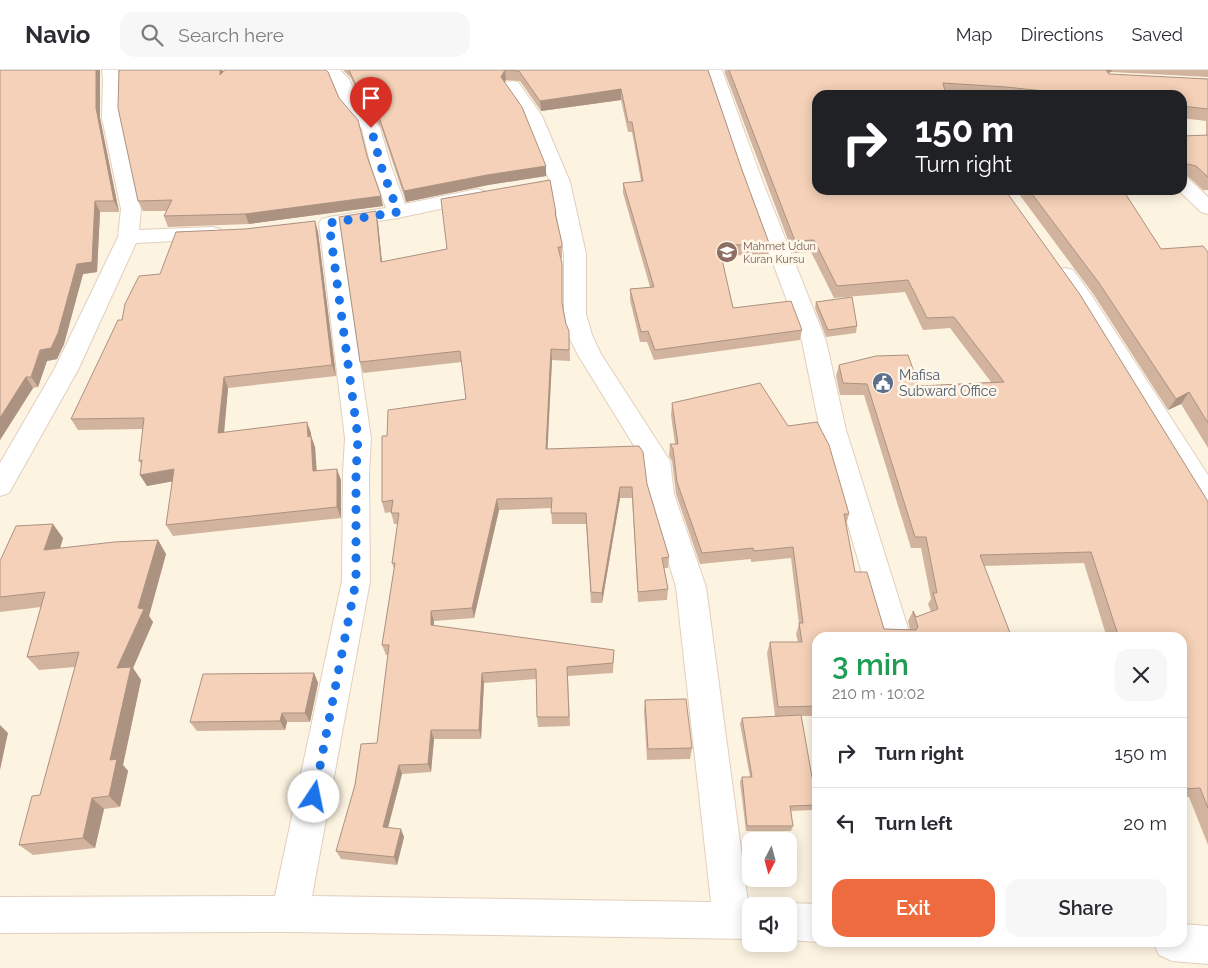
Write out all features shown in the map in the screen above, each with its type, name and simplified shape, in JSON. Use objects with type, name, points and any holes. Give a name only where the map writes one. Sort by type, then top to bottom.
[{"type":"street","points":[[0,486],[66,370],[128,236],[131,209],[111,118],[112,79],[110,70]]},
{"type":"street","points":[[330,70],[340,79],[352,107],[371,128],[381,166],[398,212]]},
{"type":"street","points":[[714,70],[752,180],[814,341],[833,430],[894,632]]},
{"type":"street","points":[[0,915],[290,914],[742,920],[691,587],[661,494],[657,461],[590,355],[580,335],[575,314],[575,254],[551,184],[533,116],[512,86]]},
{"type":"street","points":[[1187,187],[1208,208]]},
{"type":"street","points":[[290,914],[356,581],[356,473],[358,438],[321,224],[398,212],[497,192]]},
{"type":"street","points":[[128,236],[232,233]]},
{"type":"street","points":[[1050,254],[1084,302],[1201,486],[1208,502]]},
{"type":"street","points":[[797,922],[812,923]]},
{"type":"street","points":[[1187,943],[1208,945]]},
{"type":"building","points":[[0,70],[96,70],[96,108],[114,201],[95,201],[92,262],[77,264],[58,333],[51,348],[40,350],[31,377],[26,377],[0,418]]},
{"type":"building","points":[[119,70],[220,70],[220,75],[225,70],[326,70],[339,98],[358,120],[367,156],[381,196],[245,214],[164,216],[172,200],[138,201],[118,108]]},
{"type":"building","points":[[349,70],[505,70],[501,77],[522,107],[546,166],[404,191],[379,117],[360,94]]},
{"type":"building","points":[[505,70],[708,70],[769,243],[719,246],[733,308],[791,301],[802,330],[655,350],[648,331],[641,332],[630,289],[654,287],[623,183],[643,181],[632,122],[628,122],[621,89],[540,101],[519,71]]},
{"type":"building","points":[[729,70],[1106,70],[1109,74],[1208,79],[1208,109],[1187,107],[1187,90],[1034,90],[943,83],[945,90],[812,90],[812,195],[1009,195],[1079,293],[1208,502],[1208,808],[1200,788],[1187,789],[1187,632],[1117,632],[1091,552],[980,555],[1010,632],[812,632],[812,706],[778,707],[770,642],[802,642],[799,623],[803,623],[793,547],[754,551],[753,548],[702,553],[677,482],[673,449],[670,444],[678,444],[672,403],[760,383],[788,426],[817,422],[829,445],[849,514],[844,514],[855,572],[867,572],[884,629],[916,630],[918,627],[913,611],[916,617],[938,609],[933,593],[937,593],[926,537],[915,537],[867,384],[843,383],[839,365],[876,356],[908,355],[919,386],[1004,382],[954,317],[927,318],[908,280],[837,286],[814,240],[795,241]]},
{"type":"building","points":[[1208,135],[1208,177],[1196,166],[1187,165],[1187,136]]},
{"type":"building","points":[[550,180],[562,243],[562,247],[558,247],[562,264],[562,303],[569,331],[569,350],[551,349],[546,449],[639,446],[643,452],[647,484],[669,557],[662,558],[668,589],[638,592],[632,487],[620,487],[602,593],[591,592],[586,513],[551,513],[552,498],[497,499],[472,608],[431,611],[431,625],[614,650],[613,663],[567,667],[569,717],[537,717],[536,669],[482,673],[479,730],[431,730],[428,764],[399,765],[383,827],[401,829],[394,857],[336,851],[355,785],[361,744],[377,743],[389,645],[382,645],[395,563],[392,563],[399,513],[391,513],[393,500],[382,502],[382,436],[387,436],[388,410],[466,399],[460,351],[360,362],[339,217],[376,211],[381,262],[447,249],[441,199]]},
{"type":"building","points":[[1033,195],[1126,195],[1161,249],[1203,246],[1208,252],[1208,423],[1189,392],[1176,399],[1099,283]]},
{"type":"building","points":[[315,221],[332,365],[224,377],[218,433],[307,422],[308,437],[311,436],[313,471],[337,469],[337,507],[166,525],[174,469],[140,475],[142,460],[139,461],[144,418],[71,419],[118,320],[122,320],[125,304],[139,276],[160,274],[176,232],[245,229]]},
{"type":"building","points":[[852,297],[857,326],[828,330],[816,302]]},
{"type":"building","points":[[53,524],[44,550],[114,542],[158,540],[138,608],[144,609],[117,668],[131,667],[110,760],[117,759],[109,796],[92,798],[83,838],[19,845],[32,796],[40,795],[79,652],[27,657],[45,592],[0,597],[0,561],[16,526]]},
{"type":"building","points":[[314,673],[305,713],[282,713],[280,721],[190,722],[203,674]]},
{"type":"building","points":[[686,699],[692,748],[648,749],[645,700]]},
{"type":"building","points":[[801,715],[812,777],[812,805],[790,806],[793,826],[747,826],[742,777],[752,777],[742,718]]},
{"type":"place","name":"Mahmet Udun Kuran Kursu","points":[[727,252]]},
{"type":"place","name":"Mafisa Subward Office","points":[[883,383]]},
{"type":"route","points":[[314,797],[356,581],[356,473],[358,438],[329,223],[398,212],[381,166],[371,128]]}]
